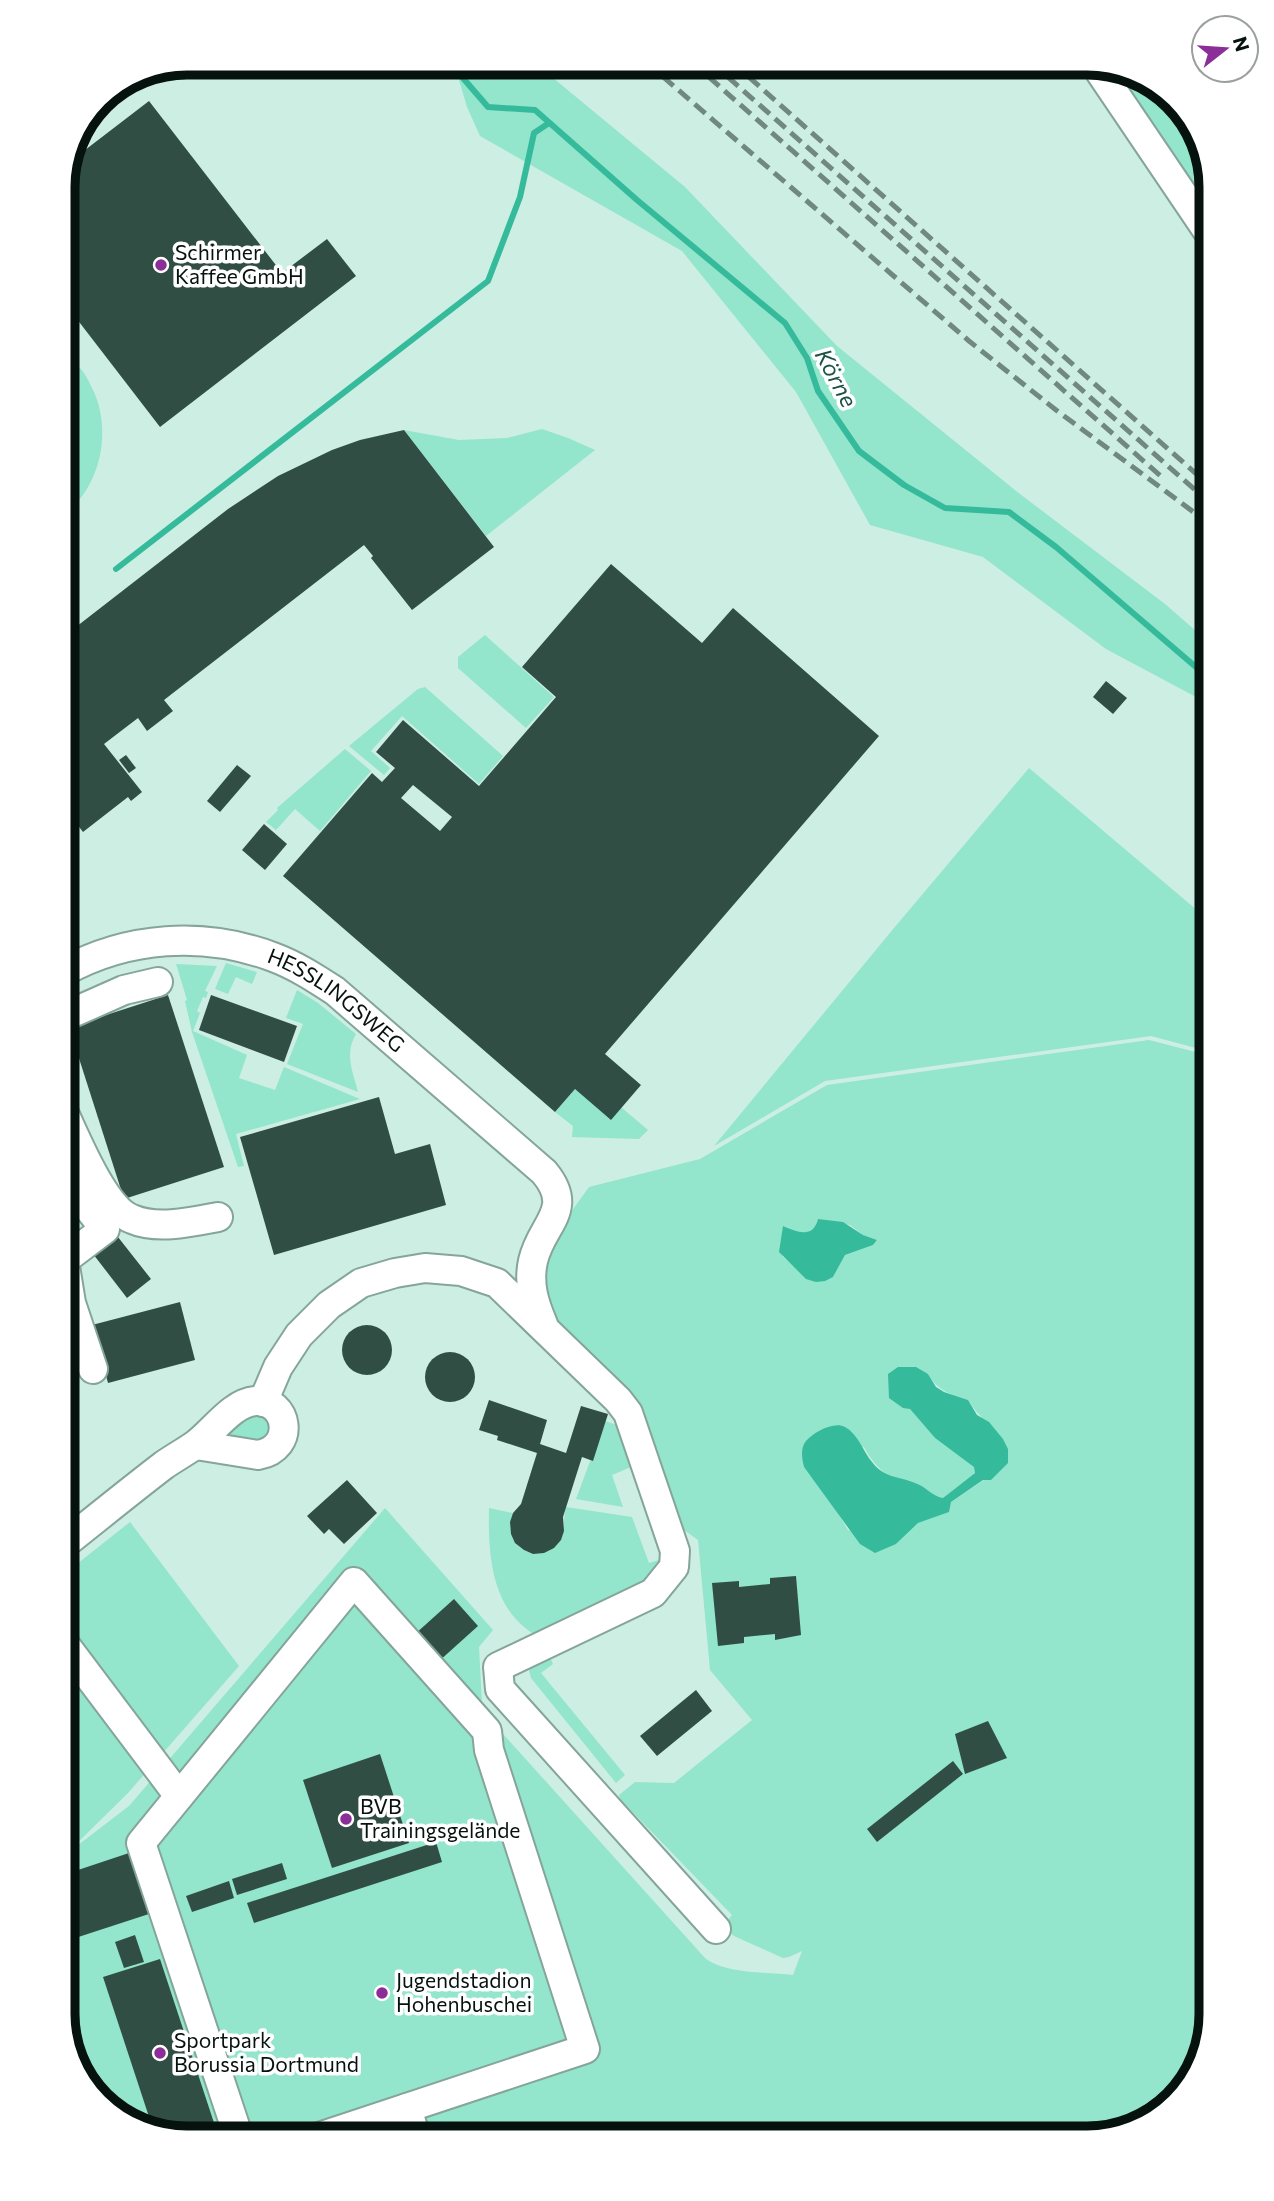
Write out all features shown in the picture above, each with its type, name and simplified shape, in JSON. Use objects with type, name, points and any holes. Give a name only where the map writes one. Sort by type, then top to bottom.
[{"type":"street","points":[[1103,76],[1199,218]]},
{"type":"street","name":"HESSLINGSWEG","points":[[75,965],[127,947],[174,940],[220,943],[274,958],[305,972],[335,991],[544,1172],[557,1192],[557,1214],[543,1236],[534,1259],[531,1281],[533,1302],[545,1328]]},
{"type":"street","points":[[75,1012],[124,990],[158,982]]},
{"type":"street","points":[[75,1136],[113,1207],[132,1219],[153,1223],[184,1223],[218,1217]]},
{"type":"street","points":[[75,1191],[105,1229],[75,1252]]},
{"type":"street","points":[[263,1402],[278,1367],[299,1335],[329,1305],[361,1283],[425,1268],[461,1271],[497,1283],[618,1400],[628,1413],[675,1551],[674,1567],[653,1593],[498,1667],[500,1689],[716,1929]]},
{"type":"street","points":[[75,1315],[93,1369]]},
{"type":"street","points":[[75,1536],[243,1405],[254,1401],[263,1402],[277,1408],[282,1418],[282,1439],[277,1447],[268,1453],[258,1455],[196,1444]]},
{"type":"street","points":[[235,2126],[141,1843],[354,1582],[487,1731],[489,1750],[585,2049],[352,2126]]},
{"type":"street","points":[[75,1658],[179,1796]]},
{"type":"street","points":[[407,2108],[412,2126]]},
{"type":"shaded area","points":[[458,75],[550,75],[685,187],[837,346],[1199,634],[1199,699],[1106,649],[983,557],[870,525],[796,392],[682,251],[480,136],[467,107]]},
{"type":"shaded area","points":[[1115,79],[1149,94],[1180,125],[1195,159],[1199,205]]},
{"type":"shaded area","points":[[75,364],[89,383],[102,421],[100,457],[87,490],[76,503]]},
{"type":"shaded area","points":[[542,429],[595,450],[486,536],[404,430],[459,440],[507,438]]},
{"type":"shaded area","points":[[485,635],[554,697],[526,728],[458,668],[458,657]]},
{"type":"shaded area","points":[[425,687],[503,756],[479,784],[402,716],[371,751],[390,768],[384,775],[349,746],[418,689]]},
{"type":"shaded area","points":[[345,749],[371,771],[320,831],[295,809],[276,830],[266,822],[277,808]]},
{"type":"shaded area","points":[[1029,768],[1199,912],[1199,1049],[1151,1036],[825,1081],[714,1146]]},
{"type":"shaded area","points":[[226,963],[257,972],[252,984],[236,977],[228,994],[215,989]]},
{"type":"shaded area","points":[[176,964],[217,966],[205,991],[208,992],[206,998],[203,997],[197,1011],[200,1013],[193,1031],[247,1055],[239,1078],[275,1090],[284,1067],[360,1099],[236,1134],[244,1166],[238,1167],[192,1032],[185,1001],[187,1000]]},
{"type":"shaded area","points":[[297,990],[318,1003],[356,1034],[350,1056],[358,1092],[287,1064],[303,1024],[286,1018]]},
{"type":"shaded area","points":[[1149,1040],[1199,1053],[1199,2013],[1193,2050],[1180,2076],[1160,2098],[1136,2114],[1115,2122],[1086,2126],[180,2126],[151,2120],[125,2107],[94,2076],[77,2035],[75,1847],[129,1806],[385,1508],[493,1630],[479,1647],[482,1704],[486,1715],[705,1958],[735,1970],[793,1975],[802,1951],[783,1958],[734,1936],[722,1927],[732,1915],[620,1799],[619,1795],[635,1782],[674,1783],[752,1720],[710,1670],[698,1540],[670,1520],[630,1399],[564,1337],[548,1308],[543,1265],[558,1230],[589,1187],[700,1159],[827,1085]],"holes":[[[818,1219],[850,1225],[863,1235],[877,1240],[873,1245],[845,1255],[833,1277],[798,1270],[782,1256],[783,1227],[808,1232]],[[928,1374],[950,1394],[968,1400],[1003,1439],[984,1480],[951,1502],[948,1512],[918,1523],[896,1544],[848,1530],[832,1503],[804,1467],[802,1454],[864,1447],[884,1472],[943,1498],[975,1473],[975,1467],[935,1438],[910,1409]]]},
{"type":"shaded area","points":[[575,1089],[622,1108],[648,1130],[639,1139],[572,1137],[573,1126],[555,1112]]},
{"type":"shaded area","points":[[818,1219],[843,1222],[863,1235],[877,1240],[873,1245],[845,1255],[833,1277],[816,1282],[806,1279],[779,1252],[783,1226],[799,1232],[808,1232]]},
{"type":"shaded area","points":[[898,1367],[916,1367],[928,1374],[936,1387],[968,1400],[977,1415],[989,1422],[1003,1439],[1008,1449],[1008,1463],[991,1480],[983,1480],[951,1502],[949,1512],[918,1523],[896,1544],[875,1553],[860,1544],[804,1467],[802,1450],[810,1438],[830,1426],[845,1427],[881,1471],[919,1484],[943,1498],[975,1473],[974,1467],[935,1438],[910,1409],[903,1408],[889,1398],[888,1374]]},
{"type":"shaded area","points":[[260,1413],[269,1421],[271,1428],[263,1443],[230,1436],[229,1432],[249,1414]]},
{"type":"shaded area","points":[[605,1421],[620,1426],[631,1467],[612,1475],[623,1507],[576,1499]]},
{"type":"shaded area","points":[[566,1507],[632,1517],[649,1563],[662,1559],[646,1585],[537,1636],[510,1612],[495,1580],[489,1508],[513,1513],[510,1526],[513,1538],[533,1554],[561,1540]]},
{"type":"shaded area","points":[[130,1522],[239,1666],[128,1793],[75,1845],[75,1566]]},
{"type":"shaded area","points":[[548,1653],[553,1664],[541,1673],[625,1775],[616,1783],[531,1678],[529,1670],[533,1659]]},
{"type":"building","points":[[149,101],[282,273],[327,239],[356,276],[160,427],[75,317],[75,180],[81,153]]},
{"type":"building","points":[[404,430],[494,547],[412,610],[364,545],[164,700],[173,711],[147,731],[138,718],[104,744],[142,792],[131,801],[128,797],[83,832],[75,822],[75,628],[228,509],[278,476],[360,440]]},
{"type":"building","points":[[611,564],[702,643],[733,608],[879,736],[605,1054],[641,1085],[611,1120],[575,1089],[555,1112],[283,876],[372,773],[382,782],[395,768],[376,752],[403,720],[479,786],[556,697],[522,667]],"holes":[[[413,785],[452,817],[440,831],[401,798]]]},
{"type":"building","points":[[1106,681],[1127,698],[1113,714],[1093,697]]},
{"type":"building","points":[[126,755],[136,768],[129,773],[119,760]]},
{"type":"building","points":[[237,765],[251,776],[220,812],[207,801]]},
{"type":"building","points":[[264,824],[287,844],[265,870],[242,850]]},
{"type":"building","points":[[168,995],[224,1167],[124,1199],[75,1046],[75,1025]]},
{"type":"building","points":[[211,995],[297,1026],[284,1062],[199,1030]]},
{"type":"building","points":[[379,1097],[395,1154],[430,1144],[446,1205],[274,1255],[240,1137]]},
{"type":"building","points":[[114,1232],[151,1279],[127,1298],[90,1250]]},
{"type":"building","points":[[180,1302],[195,1360],[108,1383],[92,1325]]},
{"type":"building","points":[[367,1325],[385,1332],[392,1350],[385,1368],[367,1375],[349,1368],[342,1350],[349,1332]]},
{"type":"building","points":[[450,1352],[468,1359],[475,1377],[468,1395],[450,1402],[432,1395],[425,1377],[432,1359]]},
{"type":"building","points":[[489,1400],[547,1420],[540,1444],[566,1453],[581,1406],[608,1414],[593,1461],[582,1457],[563,1517],[564,1531],[561,1540],[554,1548],[544,1553],[533,1554],[515,1543],[510,1522],[513,1513],[521,1504],[537,1453],[497,1440],[498,1436],[479,1430]]},
{"type":"building","points":[[347,1480],[377,1513],[344,1544],[329,1529],[324,1534],[307,1516]]},
{"type":"building","points":[[796,1576],[801,1635],[775,1640],[775,1634],[744,1637],[744,1643],[718,1646],[712,1583],[739,1581],[739,1587],[770,1584],[770,1578]]},
{"type":"building","points":[[454,1599],[478,1626],[438,1662],[414,1635]]},
{"type":"building","points":[[696,1690],[712,1711],[657,1756],[640,1736]]},
{"type":"building","points":[[988,1721],[1007,1758],[965,1774],[955,1734]]},
{"type":"building","points":[[380,1754],[409,1843],[332,1868],[303,1780]]},
{"type":"building","points":[[953,1761],[963,1774],[877,1842],[867,1829]]},
{"type":"building","points":[[436,1842],[442,1862],[254,1923],[247,1903]]},
{"type":"building","points":[[135,1851],[155,1912],[75,1938],[75,1871]]},
{"type":"building","points":[[282,1863],[287,1879],[237,1895],[232,1879]]},
{"type":"building","points":[[229,1881],[234,1898],[192,1912],[186,1896]]},
{"type":"building","points":[[135,1935],[144,1962],[124,1968],[115,1942]]},
{"type":"building","name":"Sportpark Borussia Dortmund","points":[[160,1959],[215,2126],[180,2126],[150,2119],[103,1977]]},
{"type":"waterway","name":"Körne","points":[[460,75],[488,107],[535,110],[637,200],[785,323],[807,358],[818,391],[859,451],[904,485],[945,508],[1009,512],[1056,547],[1199,670]]},
{"type":"waterway","points":[[116,569],[488,281],[520,197],[534,133],[549,123]]},
{"type":"railway","points":[[661,75],[969,341],[1056,410],[1199,516]]},
{"type":"railway","points":[[707,75],[1164,479]]},
{"type":"railway","points":[[726,75],[1199,493]]},
{"type":"railway","points":[[747,75],[1199,476]]},
{"type":"place","name":"Schirmer Kaffee GmbH","points":[[161,265]]},
{"type":"place","name":"BVB Trainingsgelände","points":[[346,1819]]},
{"type":"place","name":"Jugendstadion Hohenbuschei","points":[[382,1993]]},
{"type":"place","name":"Sportpark Borussia Dortmund","points":[[160,2053]]}]
